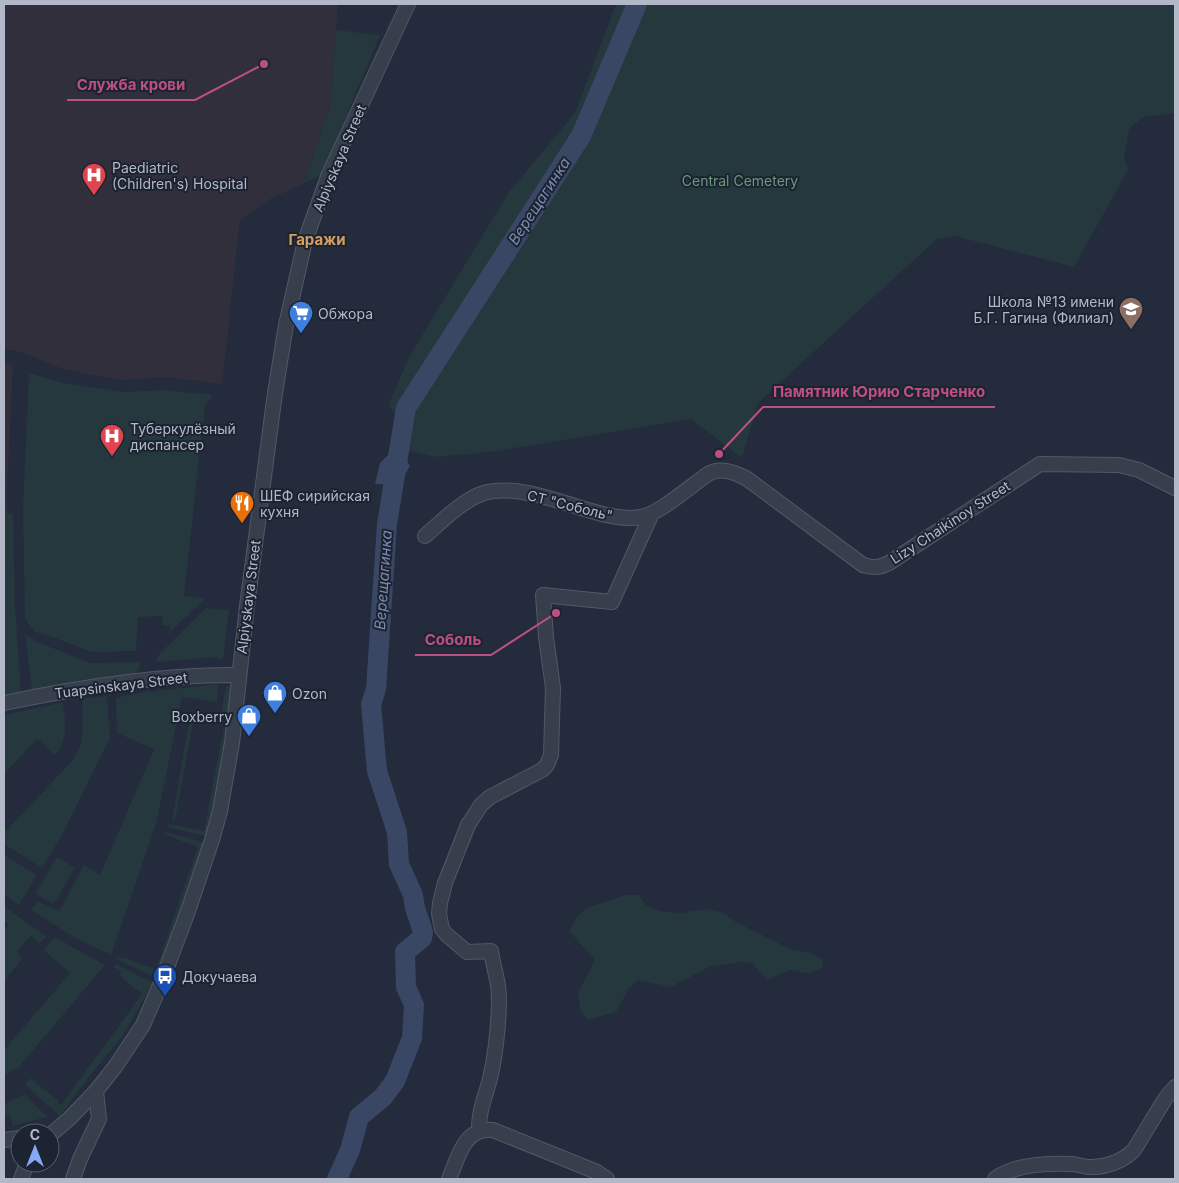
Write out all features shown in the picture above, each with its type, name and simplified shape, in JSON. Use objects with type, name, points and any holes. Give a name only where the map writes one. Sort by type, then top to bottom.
[{"type":"street","name":"Alpiyskaya Street","points":[[60,1127],[96,1091],[115,1067],[143,1024],[187,914],[220,811],[232,743],[274,393],[286,325],[305,241],[329,174],[408,4]]},
{"type":"street","name":"Lizy Chaikinoy Street","points":[[715,470],[734,473],[746,478],[863,565],[872,568],[889,563],[1040,464],[1119,465],[1139,470],[1175,488]]},
{"type":"street","name":"СТ \"Соболь\"","points":[[425,536],[468,501],[483,494],[496,491],[536,495],[600,514],[622,518],[641,517],[652,513],[715,470]]},
{"type":"street","points":[[479,1131],[480,1109],[488,1086],[494,1054],[499,1002],[498,986],[491,951],[468,952],[442,929],[439,921],[440,903],[445,883],[468,825],[481,806],[490,797],[542,770],[550,760],[553,688],[546,637],[543,595],[612,602],[652,513]]},
{"type":"street","name":"Tuapsinskaya Street","points":[[4,703],[75,690],[137,682],[205,675],[239,675]]},
{"type":"street","points":[[995,1179],[1006,1172],[1023,1168],[1059,1164],[1099,1167],[1127,1157],[1134,1150],[1175,1086]]},
{"type":"street","points":[[73,1179],[80,1159],[99,1119],[96,1091]]},
{"type":"street","points":[[449,1179],[462,1147],[472,1134],[479,1131],[493,1130],[597,1172],[607,1179]]},
{"type":"shaded area","points":[[4,4],[338,4],[331,103],[304,183],[270,199],[240,220],[222,384],[167,377],[120,380],[63,369],[21,352],[4,349]]},
{"type":"shaded area","points":[[4,362],[13,364],[7,492],[9,592],[4,605]]},
{"type":"green space","name":"Central Cemetery","points":[[616,4],[1175,4],[1175,113],[1143,117],[1129,129],[1124,157],[1128,170],[1074,267],[955,236],[937,239],[758,403],[742,458],[691,419],[490,452],[437,457],[410,451],[389,403],[409,357],[509,192],[575,113]]},
{"type":"green space","points":[[336,30],[380,35],[322,175],[304,183],[331,103]]},
{"type":"green space","name":"Туберкулёзный диспансер","points":[[29,373],[63,383],[124,392],[165,390],[213,395],[205,405],[184,596],[205,599],[170,632],[170,626],[162,625],[163,616],[138,617],[136,651],[92,652],[35,632],[25,619],[23,509]]},
{"type":"green space","points":[[4,514],[13,514],[15,606],[21,693],[4,697]]},
{"type":"green space","points":[[206,608],[229,610],[223,660],[217,657],[156,662],[159,654]]},
{"type":"green space","points":[[25,634],[35,641],[90,663],[142,662],[134,677],[32,690]]},
{"type":"green space","points":[[219,684],[217,702],[182,697],[156,824],[111,955],[75,938],[31,910],[38,901],[59,911],[84,865],[100,875],[154,749],[117,733],[116,698],[136,693]]},
{"type":"green space","points":[[226,686],[234,686],[229,737],[209,837],[168,827],[169,824],[204,831],[226,715],[221,713]]},
{"type":"green space","points":[[107,696],[110,738],[61,837],[42,868],[4,844],[4,833],[73,760],[81,744],[82,699]]},
{"type":"green space","points":[[63,702],[65,730],[62,743],[55,755],[37,739],[4,774],[4,715]]},
{"type":"green space","points":[[190,717],[194,717],[175,821],[172,820]]},
{"type":"green space","points":[[165,832],[207,843],[158,979],[117,959],[125,958],[156,969],[198,847],[163,834]]},
{"type":"green space","points":[[4,855],[37,875],[19,905],[4,894]]},
{"type":"green space","points":[[57,857],[75,868],[54,904],[35,894]]},
{"type":"green space","points":[[626,895],[639,895],[646,905],[660,911],[681,913],[705,909],[722,912],[736,922],[790,949],[813,954],[823,960],[823,967],[810,974],[790,970],[767,980],[753,964],[741,962],[709,967],[671,987],[638,980],[629,988],[616,1012],[588,1020],[580,1009],[578,993],[595,960],[569,931],[577,916],[587,908]]},
{"type":"green space","points":[[4,906],[46,936],[40,944],[31,936],[17,951],[22,959],[4,981],[4,930],[9,925],[4,920]]},
{"type":"green space","points":[[55,937],[105,965],[19,1067],[4,1075],[4,1050],[70,973],[43,950]]},
{"type":"green space","points":[[116,964],[153,983],[122,1037],[60,1116],[25,1085],[30,1078],[59,1101],[58,1103],[61,1105],[142,994],[120,976],[122,971],[113,967]]},
{"type":"green space","points":[[25,1094],[47,1117],[24,1123],[12,1123],[10,1115],[4,1116],[4,1104]]},
{"type":"water","points":[[390,453],[404,457],[410,466],[399,485],[375,484],[380,463]]},
{"type":"waterway","name":"Верещагинка","points":[[337,1179],[350,1150],[359,1117],[383,1097],[395,1081],[412,1038],[414,1005],[406,987],[405,952],[422,938],[423,932],[413,895],[399,864],[397,832],[377,771],[371,704],[376,689],[387,524],[406,408],[581,136],[637,4]]},
{"type":"place","name":"Служба крови","points":[[264,64]]},
{"type":"place","name":"Paediatric (Children's) Hospital","points":[[94,196]]},
{"type":"place","name":"Школа №13 имени Б.Г. Гагина (Филиал)","points":[[1131,330]]},
{"type":"place","name":"Обжора","points":[[301,334]]},
{"type":"place","name":"Памятник Юрию Старченко","points":[[719,454]]},
{"type":"place","name":"Туберкулёзный диспансер","points":[[112,457]]},
{"type":"place","name":"ШЕФ сирийская кухня","points":[[242,524]]},
{"type":"place","name":"Соболь","points":[[556,613]]},
{"type":"place","name":"Ozon","points":[[275,714]]},
{"type":"place","name":"Boxberry","points":[[249,737]]},
{"type":"place","name":"Докучаева","points":[[165,997]]},
{"type":"district","name":"Гаражи","points":[[317,239]]}]
